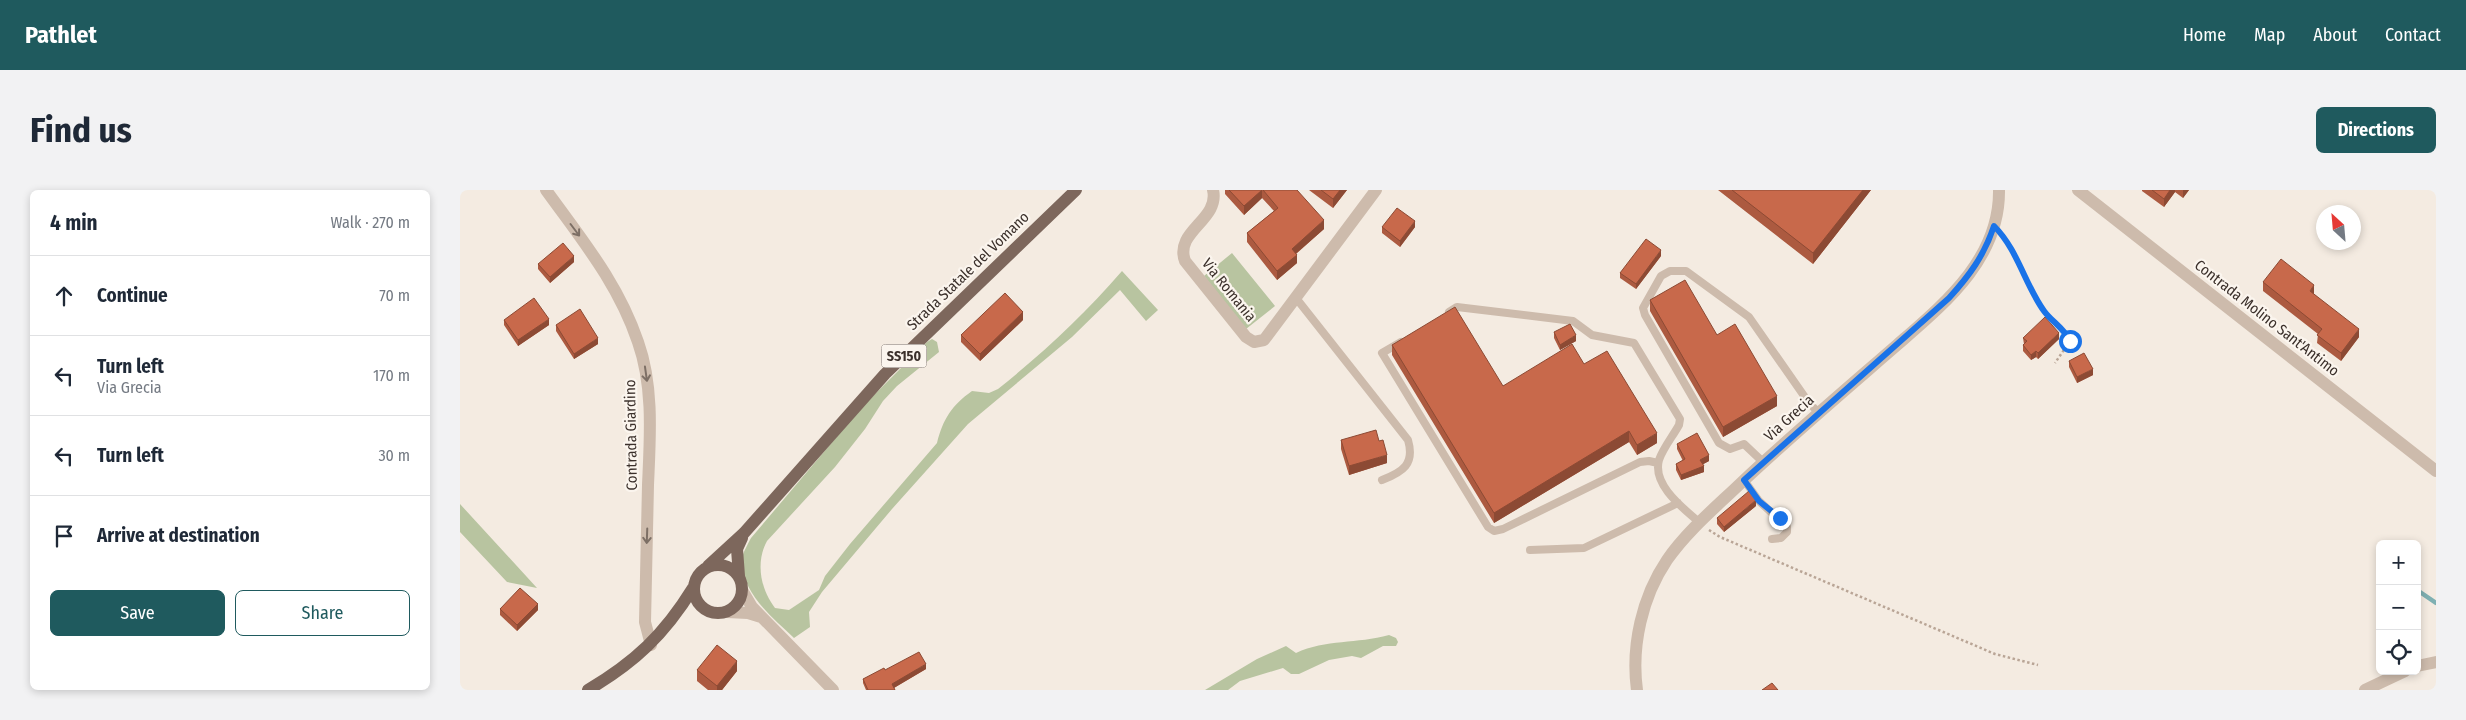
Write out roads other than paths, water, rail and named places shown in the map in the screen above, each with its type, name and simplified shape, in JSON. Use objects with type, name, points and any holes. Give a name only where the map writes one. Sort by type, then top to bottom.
[{"type":"main road","name":"Strada Statale del Vomano","points":[[708,566],[744,533],[885,374],[1076,190]]},
{"type":"main road","name":"Strada Statale del Vomano","points":[[739,576],[737,549],[744,533]]},
{"type":"main road","points":[[588,690],[617,672],[651,645],[693,588],[698,575],[708,566],[722,565],[728,567],[739,576],[742,590],[738,603],[727,612],[719,614],[704,609],[682,613],[672,618]]},
{"type":"main road","points":[[693,588],[696,600],[704,609]]},
{"type":"street","name":"Contrada Giardino","points":[[546,190],[596,256],[612,284],[638,342],[645,366],[648,392],[649,453],[644,622],[651,645]]},
{"type":"street","name":"Via Romania","points":[[1213,190],[1214,200],[1208,214],[1184,242],[1182,252],[1185,261],[1246,337],[1254,342],[1264,340],[1376,190]]},
{"type":"street","name":"Via Grecia","points":[[1637,690],[1636,651],[1641,617],[1667,560],[1700,523],[1763,462],[1949,298],[1974,270],[1988,245],[2000,202],[1999,190]]},
{"type":"street","name":"Contrada Molino Sant'Antimo","points":[[2078,190],[2436,471]]},
{"type":"street","points":[[742,590],[752,607],[832,690]]},
{"type":"street","points":[[727,612],[748,613],[762,618]]},
{"type":"street","points":[[2421,665],[2436,662]]},
{"type":"street","points":[[2365,690],[2397,675]]},
{"type":"lane","points":[[1763,462],[1744,444],[1730,449],[1719,444],[1646,315],[1644,308],[1661,276],[1670,271],[1686,271],[1749,317],[1809,403],[1818,412]]},
{"type":"lane","points":[[1296,298],[1408,440],[1412,452],[1410,461],[1394,476],[1382,480]]},
{"type":"lane","points":[[1441,317],[1457,307],[1573,321],[1592,335],[1634,343],[1680,419],[1679,425],[1658,463],[1660,478],[1678,503],[1700,523]]},
{"type":"lane","points":[[1407,338],[1382,353],[1488,527],[1494,531],[1640,462],[1658,463]]},
{"type":"lane","points":[[1744,480],[1759,501],[1787,527],[1787,532],[1781,538],[1772,539]]},
{"type":"lane","points":[[1530,550],[1584,548],[1678,503]]},
{"type":"waterway","points":[[2421,593],[2436,603]]}]
